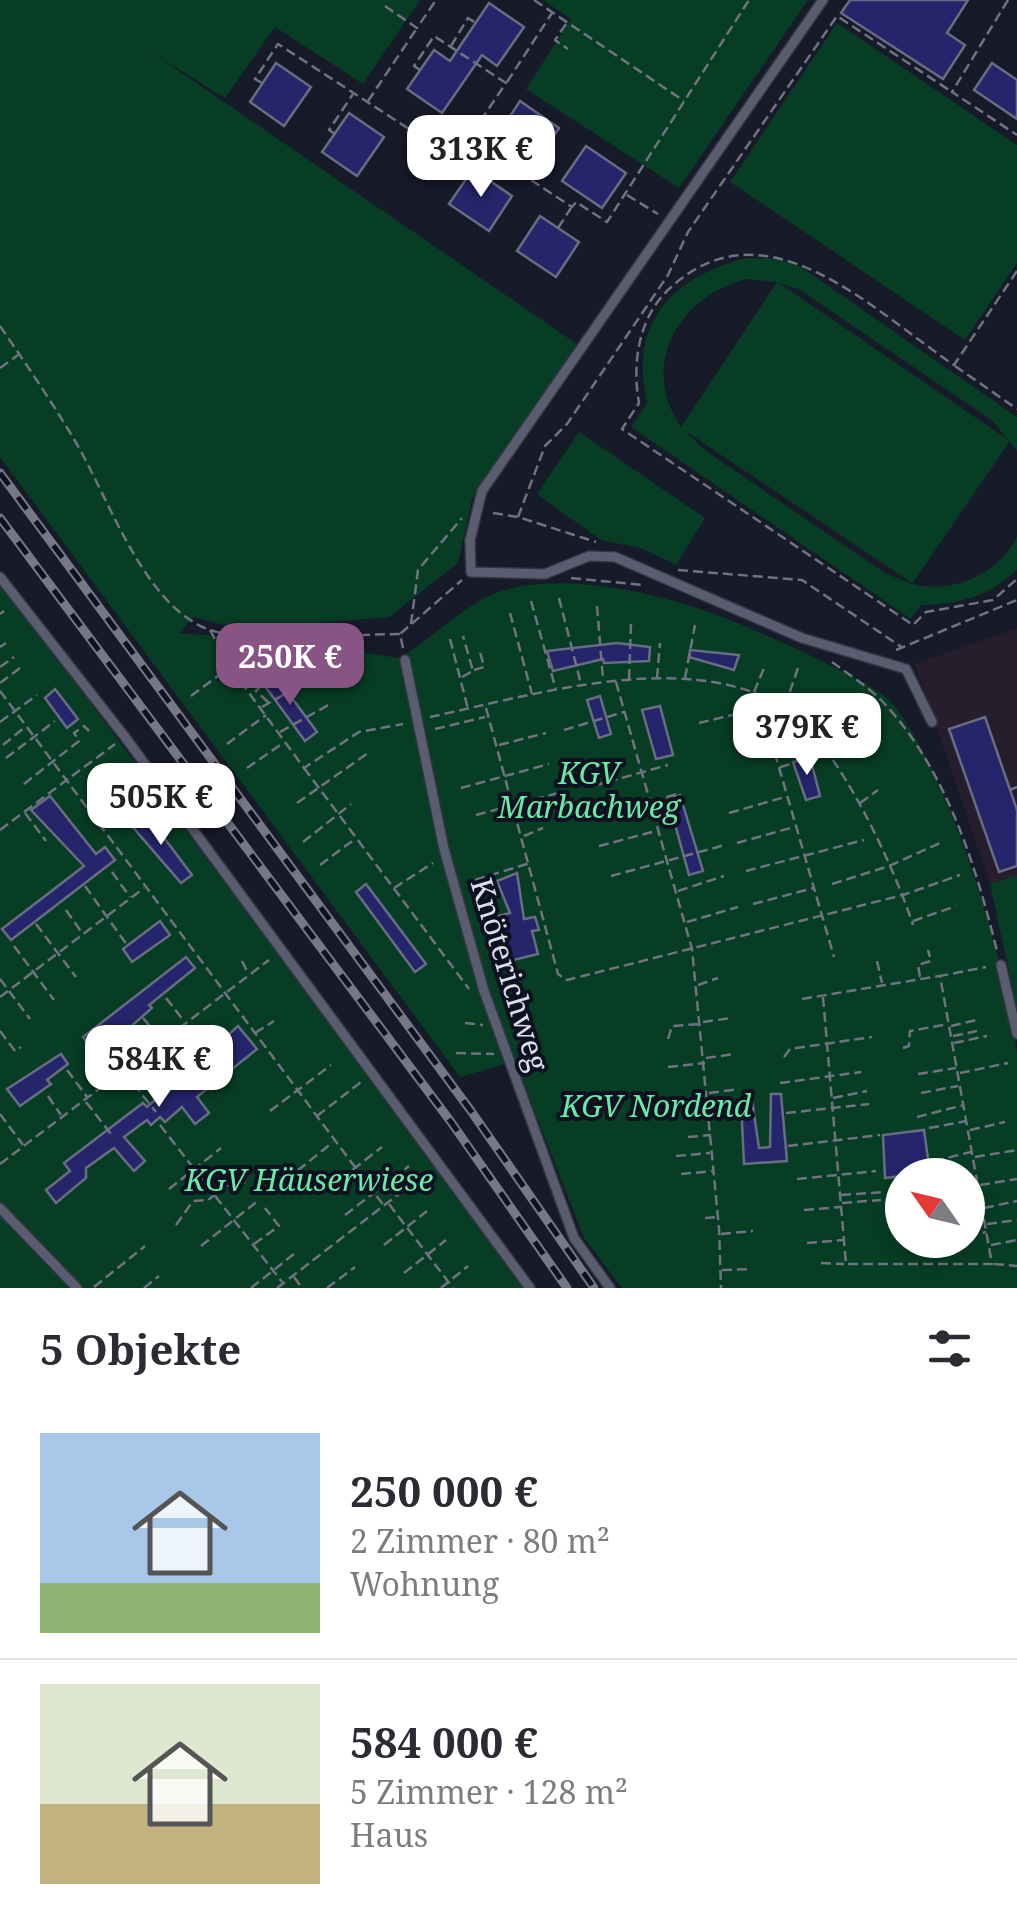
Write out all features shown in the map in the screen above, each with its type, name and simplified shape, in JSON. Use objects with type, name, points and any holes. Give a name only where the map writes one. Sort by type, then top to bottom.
[{"type":"lane","points":[[823,0],[672,223],[482,491],[470,540],[470,572],[545,574],[589,556],[615,556],[659,572],[675,584],[802,638],[906,670],[932,722]]},
{"type":"lane","points":[[0,577],[125,737],[530,1288]]},
{"type":"lane","name":"Knöterichweg","points":[[405,660],[414,721],[444,849],[484,991],[574,1238],[610,1288]]},
{"type":"lane","points":[[1001,964],[1017,1034]]},
{"type":"lane","points":[[0,1208],[77,1288]]},
{"type":"path","points":[[368,102],[436,0]]},
{"type":"path","points":[[534,0],[685,102]]},
{"type":"path","points":[[576,202],[607,222],[749,0]]},
{"type":"path","points":[[952,92],[1008,0]]},
{"type":"path","points":[[386,6],[418,28]]},
{"type":"path","points":[[469,139],[552,13]]},
{"type":"path","points":[[518,516],[545,446],[588,393],[676,262],[688,232],[837,16],[1017,134]]},
{"type":"path","points":[[451,47],[468,18],[476,23]]},
{"type":"path","points":[[567,22],[555,40],[568,48]]},
{"type":"path","points":[[420,70],[414,66],[434,36],[506,83]]},
{"type":"path","points":[[262,83],[256,78],[278,44],[443,151],[456,131],[572,207]]},
{"type":"path","points":[[335,134],[329,130],[354,93]]},
{"type":"path","points":[[491,182],[513,147]]},
{"type":"path","points":[[558,228],[581,194]]},
{"type":"path","points":[[625,194],[672,223]]},
{"type":"path","points":[[1017,409],[803,263],[747,252],[711,262],[681,278],[656,301],[642,330],[634,378],[639,404],[622,429],[912,625],[926,612],[993,600],[1017,578]]},
{"type":"path","points":[[954,365],[1017,271]]},
{"type":"path","points":[[0,326],[76,442],[146,574],[178,611],[210,630],[255,635],[400,634],[470,572]]},
{"type":"path","points":[[0,368],[19,354]]},
{"type":"path","points":[[411,624],[418,570],[450,526],[476,511],[518,516],[602,545]]},
{"type":"path","points":[[679,570],[802,580],[903,648]]},
{"type":"path","points":[[570,578],[658,587],[675,584]]},
{"type":"path","points":[[559,598],[580,684]]},
{"type":"path","points":[[871,660],[1017,600]]},
{"type":"path","points":[[531,601],[556,690]]},
{"type":"path","points":[[597,606],[603,681]]},
{"type":"path","points":[[510,614],[532,695]]},
{"type":"path","points":[[629,680],[631,624]]},
{"type":"path","points":[[684,679],[695,625]]},
{"type":"path","points":[[210,630],[230,667],[268,713],[284,742],[463,986],[475,993],[484,991]]},
{"type":"path","points":[[400,634],[405,660]]},
{"type":"path","points":[[463,636],[473,671]]},
{"type":"path","points":[[450,639],[468,709]]},
{"type":"path","points":[[0,648],[6,643]]},
{"type":"path","points":[[657,680],[660,643]]},
{"type":"path","points":[[460,678],[484,667],[479,648]]},
{"type":"path","points":[[0,667],[14,657]]},
{"type":"path","points":[[261,708],[304,683],[294,668],[305,660]]},
{"type":"path","points":[[802,999],[1001,964],[952,807],[909,736],[880,699],[833,662]]},
{"type":"path","points":[[785,707],[799,665]]},
{"type":"path","points":[[191,696],[230,667]]},
{"type":"path","points":[[0,683],[20,668]]},
{"type":"path","points":[[764,668],[756,694],[834,957]]},
{"type":"path","points":[[304,768],[359,732],[580,684],[684,679],[756,694],[785,707],[815,740],[858,804],[890,866],[912,923],[956,906]]},
{"type":"path","points":[[615,680],[692,948],[720,1234],[721,1288]]},
{"type":"path","points":[[262,684],[257,695],[268,701]]},
{"type":"path","points":[[0,691],[296,1092],[452,1288]]},
{"type":"path","points":[[0,722],[37,695]]},
{"type":"path","points":[[268,701],[268,713]]},
{"type":"path","points":[[278,732],[332,703]]},
{"type":"path","points":[[485,705],[562,978],[576,980],[903,895],[960,876]]},
{"type":"path","points":[[699,723],[762,708]]},
{"type":"path","points":[[564,730],[624,712]]},
{"type":"path","points":[[226,744],[268,713]]},
{"type":"path","points":[[428,730],[488,716]]},
{"type":"path","points":[[6,758],[55,721]]},
{"type":"path","points":[[24,784],[80,741],[74,733],[84,726],[89,731]]},
{"type":"path","points":[[3,745],[26,727]]},
{"type":"path","points":[[496,746],[546,733]]},
{"type":"path","points":[[0,822],[2,829],[125,737]]},
{"type":"path","points":[[247,768],[284,742]]},
{"type":"path","points":[[297,803],[368,753]]},
{"type":"path","points":[[461,788],[549,764]]},
{"type":"path","points":[[593,786],[668,764]]},
{"type":"path","points":[[778,768],[791,764]]},
{"type":"path","points":[[1010,790],[1017,787]]},
{"type":"path","points":[[858,804],[878,790]]},
{"type":"path","points":[[476,815],[562,792]]},
{"type":"path","points":[[650,801],[681,793]]},
{"type":"path","points":[[729,812],[787,796]]},
{"type":"path","points":[[303,842],[351,804]]},
{"type":"path","points":[[24,812],[46,841]]},
{"type":"path","points":[[737,842],[796,826]]},
{"type":"path","points":[[523,836],[544,828]]},
{"type":"path","points":[[600,846],[659,830]]},
{"type":"path","points":[[320,865],[356,838]]},
{"type":"path","points":[[746,871],[864,840]]},
{"type":"path","points":[[832,884],[890,866],[940,843]]},
{"type":"path","points":[[611,876],[726,845]]},
{"type":"path","points":[[393,888],[435,862]]},
{"type":"path","points":[[474,880],[530,862]]},
{"type":"path","points":[[112,872],[131,898]]},
{"type":"path","points":[[676,892],[724,876]]},
{"type":"path","points":[[85,886],[127,944]]},
{"type":"path","points":[[0,997],[145,887]]},
{"type":"path","points":[[753,904],[814,888]]},
{"type":"path","points":[[685,922],[738,907]]},
{"type":"path","points":[[66,910],[83,934]]},
{"type":"path","points":[[36,924],[76,977]]},
{"type":"path","points":[[14,946],[54,1000]]},
{"type":"path","points":[[0,1164],[282,950]]},
{"type":"path","points":[[920,980],[917,968],[932,962],[928,950]]},
{"type":"path","points":[[877,960],[883,986]]},
{"type":"path","points":[[242,961],[249,975]]},
{"type":"path","points":[[940,976],[974,1158]]},
{"type":"path","points":[[697,985],[718,978]]},
{"type":"path","points":[[0,979],[30,1019]]},
{"type":"path","points":[[823,997],[846,1264]]},
{"type":"path","points":[[166,998],[185,1022]]},
{"type":"path","points":[[143,1018],[162,1041]]},
{"type":"path","points":[[668,1039],[672,1026],[732,1018]]},
{"type":"path","points":[[903,1048],[909,1046],[910,1031],[976,1020]]},
{"type":"path","points":[[253,1034],[274,1021]]},
{"type":"path","points":[[0,1030],[15,1051],[21,1046]]},
{"type":"path","points":[[951,1036],[977,1031]]},
{"type":"path","points":[[953,1044],[986,1036]]},
{"type":"path","points":[[121,1038],[137,1060]]},
{"type":"path","points":[[784,1057],[790,1049],[872,1038]]},
{"type":"path","points":[[88,1048],[112,1080]]},
{"type":"path","points":[[456,1053],[505,1054]]},
{"type":"path","points":[[668,1067],[735,1054]]},
{"type":"path","points":[[958,1074],[1008,1063]]},
{"type":"path","points":[[270,1111],[331,1065]]},
{"type":"path","points":[[918,1074],[957,1067]]},
{"type":"path","points":[[67,1070],[110,1134]]},
{"type":"path","points":[[123,1071],[156,1112]]},
{"type":"path","points":[[780,1083],[861,1072]]},
{"type":"path","points":[[316,1117],[362,1082]]},
{"type":"path","points":[[920,1094],[960,1086]]},
{"type":"path","points":[[666,1103],[739,1089]]},
{"type":"path","points":[[832,1098],[867,1091]]},
{"type":"path","points":[[48,1096],[63,1117]]},
{"type":"path","points":[[786,1114],[869,1104]]},
{"type":"path","points":[[917,1117],[964,1105]]},
{"type":"path","points":[[0,1114],[24,1146]]},
{"type":"path","points":[[929,1128],[967,1121]]},
{"type":"path","points":[[968,1130],[1005,1122]]},
{"type":"path","points":[[160,1125],[283,1283]]},
{"type":"path","points":[[688,1136],[711,1135]]},
{"type":"path","points":[[788,1146],[880,1135]]},
{"type":"path","points":[[286,1180],[334,1141]]},
{"type":"path","points":[[329,1188],[382,1146]]},
{"type":"path","points":[[169,1189],[221,1148]]},
{"type":"path","points":[[954,1158],[1017,1150]]},
{"type":"path","points":[[676,1156],[713,1152]]},
{"type":"path","points":[[277,1288],[439,1164]]},
{"type":"path","points":[[346,1215],[409,1166]]},
{"type":"path","points":[[682,1174],[714,1171]]},
{"type":"path","points":[[797,1178],[876,1171]]},
{"type":"path","points":[[176,1225],[193,1201],[204,1202],[239,1176],[245,1183]]},
{"type":"path","points":[[985,1185],[1017,1179]]},
{"type":"path","points":[[840,1195],[885,1192]]},
{"type":"path","points":[[201,1246],[259,1200]]},
{"type":"path","points":[[804,1210],[881,1200]]},
{"type":"path","points":[[985,1206],[1017,1201]]},
{"type":"path","points":[[253,1245],[279,1226],[265,1208]]},
{"type":"path","points":[[384,1246],[426,1211]]},
{"type":"path","points":[[706,1218],[718,1217]]},
{"type":"path","points":[[985,1220],[992,1264]]},
{"type":"path","points":[[986,1224],[1017,1220]]},
{"type":"path","points":[[720,1234],[753,1231]]},
{"type":"path","points":[[404,1273],[446,1240]]},
{"type":"path","points":[[807,1244],[844,1240]]},
{"type":"path","points":[[989,1245],[1017,1240]]},
{"type":"path","points":[[94,1287],[145,1246]]},
{"type":"path","points":[[251,1288],[294,1254]]},
{"type":"path","points":[[821,1263],[1017,1266]]},
{"type":"path","points":[[327,1288],[355,1266]]},
{"type":"path","points":[[442,1288],[468,1266]]},
{"type":"path","points":[[720,1270],[751,1269]]},
{"type":"path","points":[[144,1288],[159,1276]]},
{"type":"path","points":[[293,1276],[302,1288]]},
{"type":"shaded area","points":[[1017,628],[1017,875],[990,884],[915,664]]},
{"type":"green space","points":[[0,0],[420,0],[363,84],[275,27],[225,98],[151,52],[577,344],[472,499],[458,563],[389,617],[238,629],[194,617],[179,633],[295,642],[399,658],[473,605],[499,592],[556,583],[587,585],[650,595],[709,612],[817,658],[879,692],[911,731],[933,771],[972,869],[1001,971],[1017,1054],[1017,1288],[622,1288],[584,1238],[515,1061],[460,1077],[0,457]]},
{"type":"green space","points":[[543,0],[808,0],[679,188],[526,89],[571,19]]},
{"type":"green space","points":[[837,23],[1017,145],[1017,263],[965,340],[730,182]]},
{"type":"green space","points":[[746,258],[778,259],[801,267],[1017,417],[1017,451],[1010,442],[912,584],[943,586],[972,578],[998,562],[1017,537],[1017,570],[973,597],[921,605],[911,619],[631,427],[647,403],[644,349],[651,327],[677,291],[719,267]],"holes":[[[746,279],[777,282],[681,427],[669,404],[664,380],[672,336],[701,301]],[[779,283],[800,290],[993,421],[1008,439]],[[684,430],[912,584],[885,573],[703,449]]]},
{"type":"green space","points":[[579,432],[705,518],[676,565],[641,548],[601,540],[537,494]]},
{"type":"green space","name":"KGV Häuserwiese","points":[[0,582],[528,1288],[83,1288],[0,1204]]},
{"type":"green space","points":[[1017,875],[1017,1008],[990,884]]},
{"type":"green space","points":[[0,1216],[69,1288],[0,1288]]},
{"type":"building","points":[[850,0],[968,0],[947,33],[965,45],[943,79],[841,13]]},
{"type":"building","points":[[489,3],[524,27],[497,66],[482,55],[442,113],[407,89],[434,50],[450,61]]},
{"type":"building","points":[[276,63],[311,87],[284,126],[250,102]]},
{"type":"building","points":[[992,63],[1017,80],[1017,119],[974,90]]},
{"type":"building","points":[[520,101],[559,128],[536,163],[497,136]]},
{"type":"building","points":[[349,113],[384,137],[357,176],[322,152]]},
{"type":"building","points":[[586,146],[626,173],[602,208],[562,181]]},
{"type":"building","points":[[473,169],[512,196],[489,231],[449,204]]},
{"type":"building","points":[[540,216],[579,242],[556,277],[517,251]]},
{"type":"building","points":[[617,643],[650,647],[649,661],[604,663],[603,659],[553,671],[547,651]]},
{"type":"building","points":[[690,650],[739,655],[734,670],[689,657]]},
{"type":"building","points":[[275,675],[317,732],[305,741],[262,682]]},
{"type":"building","points":[[55,689],[78,719],[67,728],[45,698]]},
{"type":"building","points":[[600,696],[611,734],[599,738],[587,700]]},
{"type":"building","points":[[660,706],[673,755],[656,759],[642,710]]},
{"type":"building","points":[[985,717],[1017,810],[1017,866],[999,872],[949,729]]},
{"type":"building","points":[[810,757],[820,796],[806,800],[793,762]]},
{"type":"building","points":[[680,795],[703,871],[689,875],[668,799]]},
{"type":"building","points":[[50,796],[96,854],[105,847],[115,860],[11,940],[2,929],[84,866],[31,810]]},
{"type":"building","points":[[147,815],[192,875],[181,883],[131,825]]},
{"type":"building","points":[[517,873],[524,919],[535,917],[539,930],[532,931],[538,954],[505,962],[494,917],[510,913],[497,881]]},
{"type":"building","points":[[366,884],[426,964],[415,972],[356,892]]},
{"type":"building","points":[[160,921],[170,935],[132,962],[123,949]]},
{"type":"building","points":[[186,957],[195,968],[149,1005],[152,1008],[120,1036],[114,1028],[90,1047],[83,1037]]},
{"type":"building","points":[[238,1026],[257,1049],[197,1097],[209,1113],[195,1124],[182,1107],[165,1122],[160,1117],[151,1125],[147,1120],[124,1137],[145,1161],[134,1171],[114,1148],[86,1168],[86,1178],[56,1203],[46,1190],[70,1171],[64,1163],[143,1103],[147,1107]]},
{"type":"building","points":[[61,1054],[68,1064],[47,1080],[51,1084],[20,1106],[7,1089]]},
{"type":"building","points":[[771,1094],[781,1094],[787,1161],[744,1164],[741,1102],[752,1100],[759,1148],[770,1147]]},
{"type":"building","points":[[924,1130],[928,1158],[885,1158],[885,1178],[883,1135]]},
{"type":"railway","points":[[0,473],[471,1111],[594,1288]]},
{"type":"railway","points":[[0,518],[451,1122],[567,1288]]},
{"type":"park label","name":"KGV Marbachweg","points":[[589,791]]},
{"type":"park label","name":"KGV Nordend","points":[[656,1107]]}]
